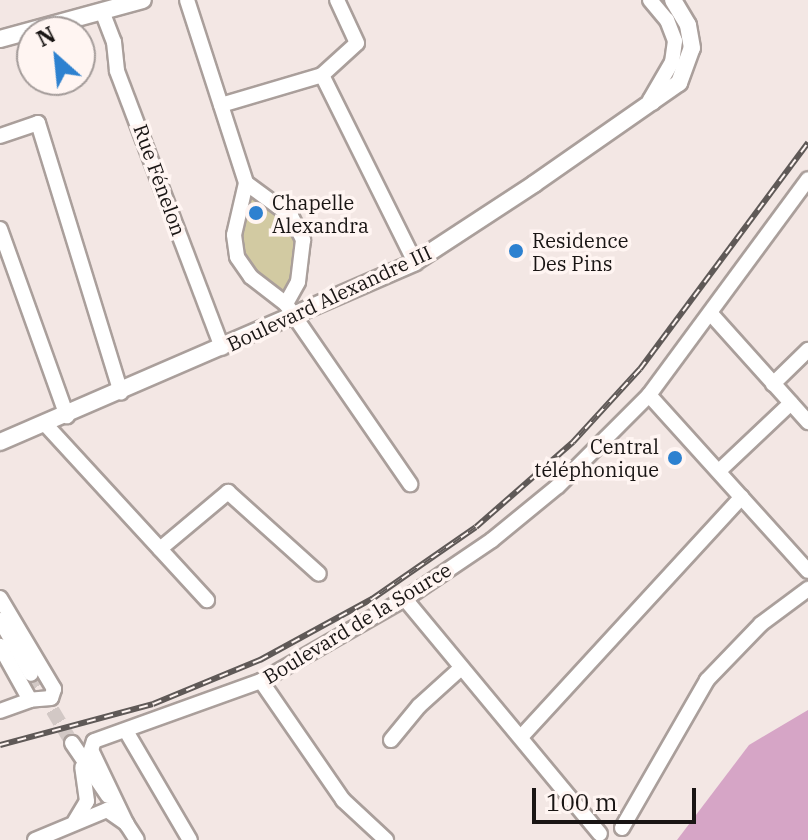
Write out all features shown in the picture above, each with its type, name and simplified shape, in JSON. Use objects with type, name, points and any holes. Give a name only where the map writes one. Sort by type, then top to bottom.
[{"type":"main road","points":[[0,39],[143,0]]},
{"type":"main road","name":"Boulevard Alexandre III","points":[[0,442],[222,348],[290,310],[415,262],[679,83],[691,60],[688,25],[673,0]]},
{"type":"street","points":[[187,0],[246,183],[234,235],[237,257],[251,277],[290,310],[410,484]]},
{"type":"street","points":[[221,105],[322,75],[357,43],[337,0]]},
{"type":"street","points":[[650,0],[667,20],[675,41],[672,62],[650,100],[653,103]]},
{"type":"street","name":"Rue Fénelon","points":[[102,11],[117,71],[222,348]]},
{"type":"street","points":[[322,75],[415,262]]},
{"type":"street","points":[[0,136],[38,123],[121,392]]},
{"type":"street","name":"Boulevard de la Source","points":[[127,825],[91,746],[261,681],[405,599],[558,486],[649,395],[712,315],[808,179]]},
{"type":"street","points":[[246,183],[291,216],[303,240],[298,282],[290,310]]},
{"type":"street","points":[[0,229],[67,416]]},
{"type":"street","points":[[712,315],[808,422]]},
{"type":"street","points":[[773,384],[808,350]]},
{"type":"street","points":[[649,395],[808,571]]},
{"type":"street","points":[[719,471],[791,403]]},
{"type":"street","points":[[46,425],[207,600]]},
{"type":"street","points":[[160,549],[228,492],[319,574]]},
{"type":"street","points":[[521,737],[742,497]]},
{"type":"street","points":[[405,599],[521,737],[598,837],[612,824],[623,834],[697,697],[761,624],[808,589]]},
{"type":"street","points":[[0,598],[54,689],[51,698],[28,695],[0,711]]},
{"type":"street","points":[[0,620],[31,674]]},
{"type":"street","points":[[0,646],[28,695]]},
{"type":"street","points":[[391,740],[419,706],[461,668]]},
{"type":"street","points":[[28,695],[33,680],[47,677]]},
{"type":"street","points":[[261,681],[343,800],[386,840]]},
{"type":"street","points":[[126,731],[190,840]]},
{"type":"street","points":[[74,823],[87,801],[88,788],[74,747],[137,840]]},
{"type":"street","points":[[35,840],[107,810],[127,825]]},
{"type":"shaded area","points":[[250,198],[271,206],[286,220],[297,243],[298,265],[286,295],[250,267],[240,242]]},
{"type":"shaded area","points":[[808,710],[808,840],[677,840],[749,745]]},
{"type":"tunnel","points":[[31,674],[72,743]]},
{"type":"railway","points":[[0,745],[153,704],[260,660],[372,599],[476,527],[573,442],[640,369],[808,143]]},
{"type":"place","name":"Chapelle Alexandra","points":[[256,213]]},
{"type":"place","name":"Residence Des Pins","points":[[516,251]]},
{"type":"place","name":"Central téléphonique","points":[[675,458]]}]
